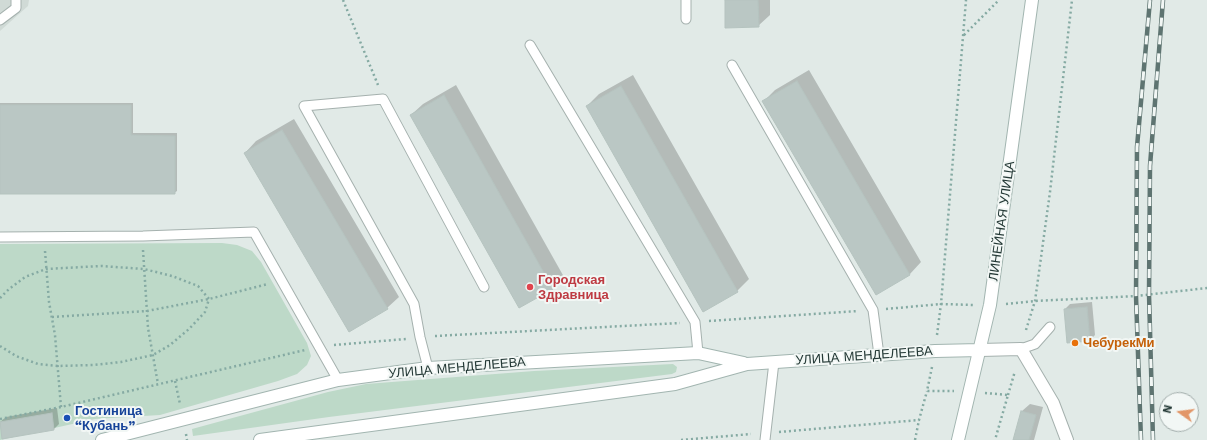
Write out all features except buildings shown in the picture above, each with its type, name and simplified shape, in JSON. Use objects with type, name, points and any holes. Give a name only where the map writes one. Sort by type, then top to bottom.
[{"type":"main road","name":"ЛИНЕЙНАЯ УЛИЦА","points":[[958,440],[990,305],[1032,0]]},
{"type":"main road","name":"УЛИЦА МЕНДЕЛЕЕВА","points":[[260,440],[675,384],[747,364],[934,351],[1021,349]]},
{"type":"main road","points":[[1021,349],[1053,403],[1067,440]]},
{"type":"main road","name":"УЛИЦА МЕНДЕЛЕЕВА","points":[[102,440],[338,380],[428,368],[698,353],[747,364]]},
{"type":"lane","points":[[0,20],[16,8],[16,0]]},
{"type":"lane","points":[[686,0],[686,19]]},
{"type":"lane","points":[[530,44],[695,322],[698,353]]},
{"type":"lane","points":[[732,65],[873,310],[879,355]]},
{"type":"lane","points":[[428,368],[414,304],[304,106],[384,99],[484,287]]},
{"type":"lane","points":[[0,237],[143,236],[254,232],[338,380]]},
{"type":"lane","points":[[1021,349],[1035,344],[1050,327]]},
{"type":"lane","points":[[766,436],[774,362]]},
{"type":"path","points":[[343,0],[384,99]]},
{"type":"path","points":[[0,419],[61,407],[319,347],[420,337],[695,322],[942,304],[966,0]]},
{"type":"path","points":[[963,35],[999,0]]},
{"type":"path","points":[[1072,0],[1050,192],[1035,301],[1136,296],[1207,288]]},
{"type":"path","points":[[143,236],[148,328],[158,384]]},
{"type":"path","points":[[44,237],[49,302],[56,335],[61,407]]},
{"type":"path","points":[[0,298],[25,277],[46,269],[101,266],[144,269],[172,276],[198,286],[209,299]]},
{"type":"path","points":[[52,317],[147,311],[209,299],[282,280]]},
{"type":"path","points":[[0,346],[23,359],[38,364],[58,366],[93,365],[121,362],[153,355],[170,345],[189,329],[205,312],[209,299]]},
{"type":"path","points":[[915,440],[927,391]]},
{"type":"path","points":[[681,440],[766,436],[919,420]]},
{"type":"shaded area","points":[[0,0],[29,0],[28,6],[0,31]]},
{"type":"green space","points":[[222,243],[237,245],[252,251],[261,262],[307,343],[311,356],[307,365],[297,374],[278,381],[160,415],[95,419],[0,440],[0,244]]},
{"type":"green space","points":[[673,364],[677,367],[676,372],[672,374],[329,417],[193,436],[192,429],[328,392],[366,384],[534,371]]},
{"type":"railway","points":[[1141,440],[1136,296],[1137,147],[1150,0]]},
{"type":"railway","points":[[1153,440],[1149,294],[1150,166],[1163,0]]},
{"type":"place","name":"Городская Здравница","points":[[530,287]]},
{"type":"place","name":"ЧебурекМи","points":[[1075,343]]},
{"type":"place","name":"Гостиница “Кубань”","points":[[67,418]]}]
